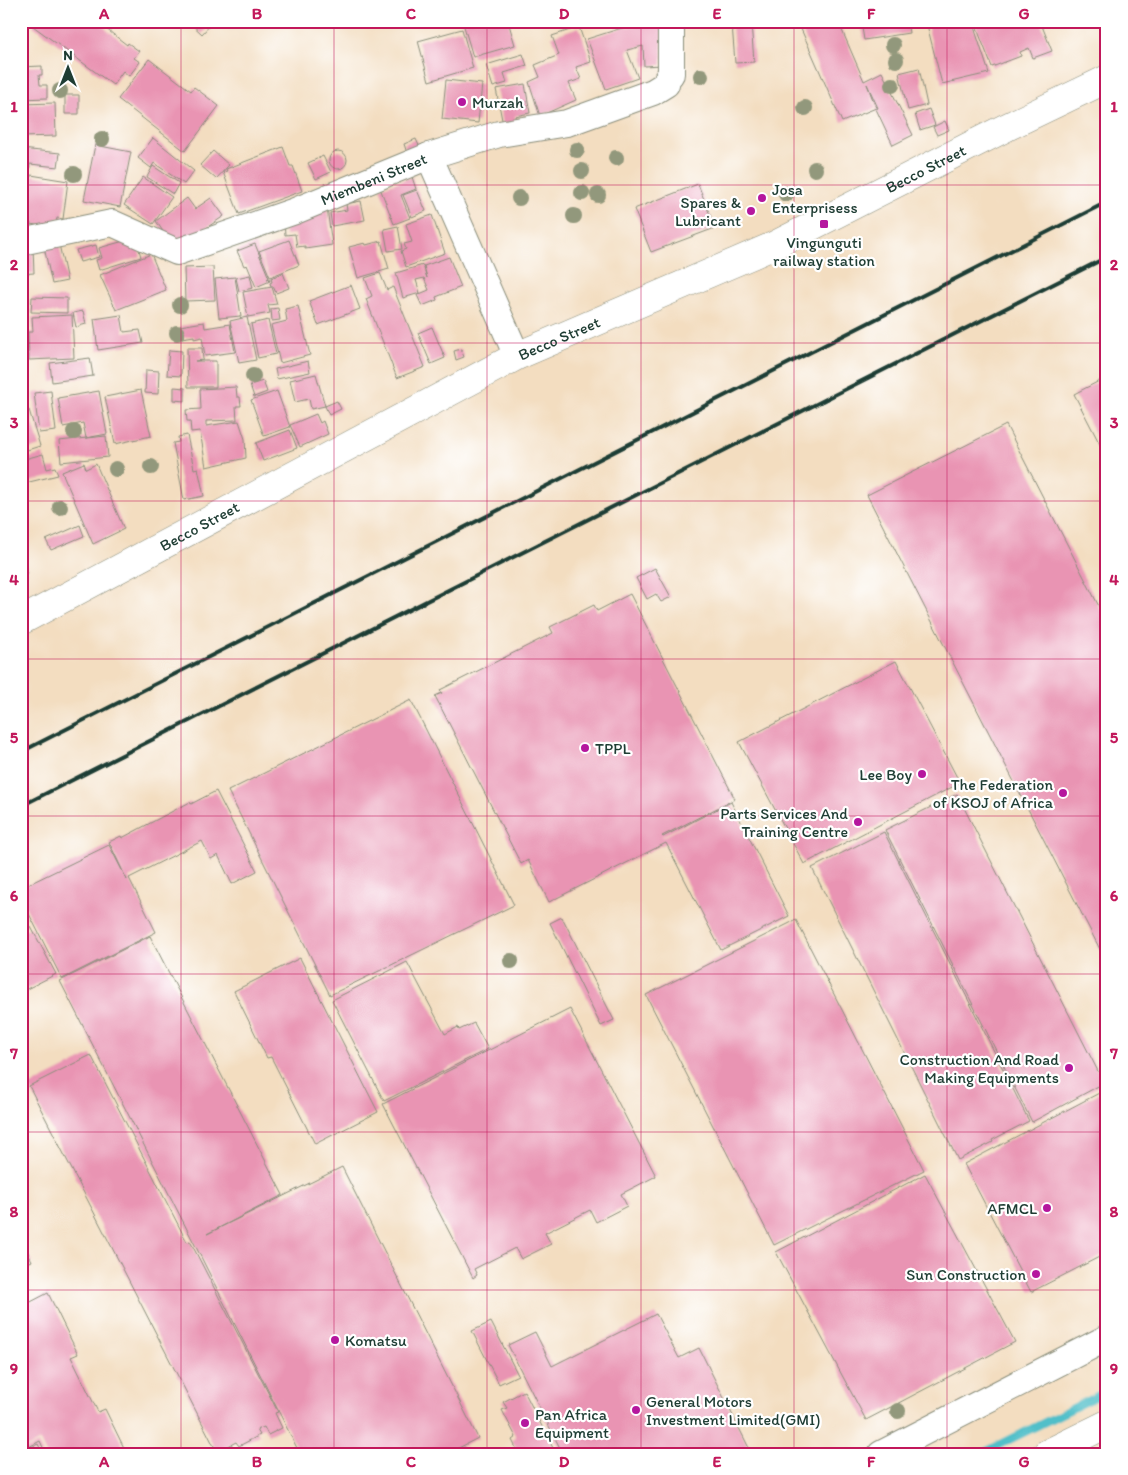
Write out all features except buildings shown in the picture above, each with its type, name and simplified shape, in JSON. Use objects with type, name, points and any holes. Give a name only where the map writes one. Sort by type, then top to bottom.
[{"type":"main road","name":"Becco Street","points":[[21,621],[517,356],[776,245],[1107,78]]},
{"type":"main road","points":[[1046,1454],[1107,1424]]},
{"type":"street","name":"Miembeni Street","points":[[21,242],[112,223],[177,252],[295,210],[429,156],[499,134],[567,123],[666,84],[671,74],[671,21]]},
{"type":"street","points":[[429,156],[517,356]]},
{"type":"street","points":[[882,1454],[1107,1338]]},
{"type":"waterway","points":[[981,1454],[1107,1391]]},
{"type":"railway","points":[[21,752],[1107,202]]},
{"type":"railway","points":[[21,806],[1107,257]]},
{"type":"place","name":"Murzah","points":[[462,102]]},
{"type":"place","name":"Josa Enterprisess","points":[[762,198]]},
{"type":"place","name":"Spares & Lubricant","points":[[751,211]]},
{"type":"place","name":"Vingunguti railway station","points":[[824,224]]},
{"type":"place","name":"TPPL","points":[[585,748]]},
{"type":"place","name":"Lee Boy","points":[[922,774]]},
{"type":"place","name":"The Federation of KSOJ of Africa","points":[[1063,793]]},
{"type":"place","name":"Parts Services And Training Centre","points":[[858,822]]},
{"type":"place","name":"Construction And Road Making Equipments","points":[[1069,1068]]},
{"type":"place","name":"AFMCL","points":[[1047,1208]]},
{"type":"place","name":"Sun Construction","points":[[1036,1274]]},
{"type":"place","name":"Komatsu","points":[[335,1340]]},
{"type":"place","name":"General Motors Investment Limited(GMI)","points":[[636,1410]]},
{"type":"place","name":"Pan Africa Equipment","points":[[525,1423]]}]
